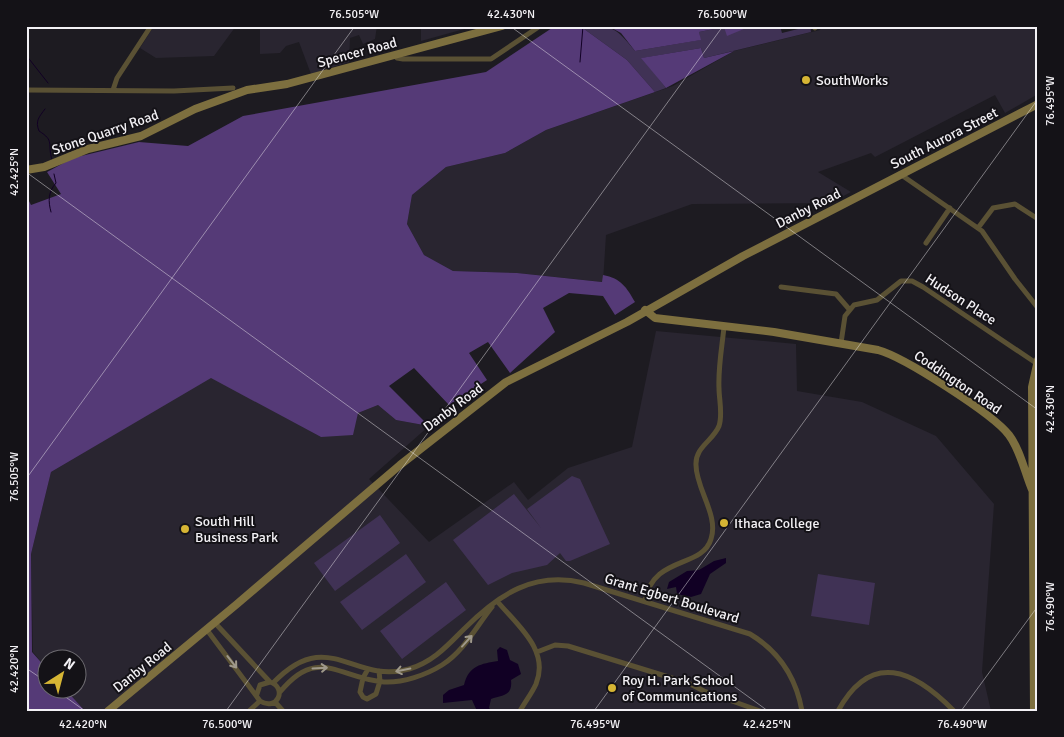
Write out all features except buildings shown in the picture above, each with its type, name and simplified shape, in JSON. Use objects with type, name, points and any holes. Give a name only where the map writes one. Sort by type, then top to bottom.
[{"type":"street","points":[[113,90],[117,78],[151,26]]},
{"type":"street","name":"Spencer Road","points":[[246,90],[287,84],[502,26]]},
{"type":"street","points":[[394,55],[397,58],[403,59],[488,59],[495,57],[540,26]]},
{"type":"street","points":[[26,90],[232,88]]},
{"type":"street","name":"Stone Quarry Road","points":[[26,170],[44,167],[88,149],[141,136],[195,109],[246,90]]},
{"type":"street","name":"South Aurora Street","points":[[861,195],[1038,104]]},
{"type":"street","points":[[900,174],[978,228],[985,235],[1015,280],[1038,308]]},
{"type":"street","name":"Danby Road","points":[[108,711],[207,630],[400,465],[506,382],[627,322],[645,310],[861,195]]},
{"type":"street","points":[[978,228],[993,208],[1015,204],[1038,219]]},
{"type":"street","points":[[926,243],[950,208]]},
{"type":"street","name":"Hudson Place","points":[[849,309],[857,303],[877,300],[902,282],[912,281],[1037,361]]},
{"type":"street","points":[[781,287],[836,294],[849,309],[845,316],[841,344]]},
{"type":"street","name":"Coddington Road","points":[[645,310],[654,318],[878,350],[901,359],[1001,426],[1013,442],[1033,492],[1034,711]]},
{"type":"street","points":[[645,601],[649,589],[660,572],[699,554],[711,539],[712,522],[696,464],[699,450],[719,425],[719,387],[724,327]]},
{"type":"street","points":[[1033,492],[1036,453],[1035,376],[1037,361]]},
{"type":"street","name":"Grant Egbert Boulevard","points":[[271,682],[297,663],[320,655],[380,671],[410,668],[436,656],[474,618],[520,586],[538,580],[553,579],[584,583],[736,628],[767,645],[781,659],[792,677],[802,711]]},
{"type":"street","points":[[497,601],[529,637],[541,664],[536,685],[520,711]]},
{"type":"street","name":"Grant Egbert Boulevard","points":[[280,692],[288,681],[310,668],[336,668],[363,678],[380,681],[409,680],[442,664],[473,633],[497,601]]},
{"type":"street","points":[[207,630],[257,694],[260,701],[267,704],[275,702],[280,692],[214,624]]},
{"type":"street","points":[[537,652],[555,645],[568,646],[688,683],[704,691],[760,711]]},
{"type":"street","points":[[368,669],[363,678],[360,692],[362,697],[367,699],[376,694],[380,681],[380,671]]},
{"type":"street","points":[[838,711],[855,686],[869,676],[888,672],[909,676],[924,683],[954,711]]},
{"type":"street","points":[[257,694],[260,685],[271,682]]},
{"type":"street","points":[[249,711],[260,701]]},
{"type":"street","points":[[275,702],[283,711]]},
{"type":"shaded area","points":[[154,26],[236,26],[214,56],[156,58],[140,48]]},
{"type":"shaded area","points":[[260,26],[377,26],[375,39],[363,44],[359,35],[350,38],[349,62],[311,74],[299,42],[286,46],[280,53],[260,54]]},
{"type":"shaded area","points":[[421,26],[475,26],[421,41]]},
{"type":"shaded area","points":[[555,26],[580,26],[627,60],[655,92],[546,130],[505,153],[446,167],[412,195],[407,224],[424,255],[453,271],[517,273],[602,282],[603,275],[609,276],[623,284],[635,302],[615,315],[603,296],[569,293],[543,308],[555,332],[510,373],[488,342],[469,353],[487,380],[449,405],[414,368],[389,386],[429,426],[396,420],[378,405],[358,413],[353,435],[321,437],[211,378],[51,472],[31,554],[32,652],[38,659],[38,700],[75,700],[85,711],[26,711],[26,195],[31,205],[61,194],[47,172],[73,158],[139,142],[188,146],[243,116],[486,72]]},
{"type":"shaded area","points":[[580,26],[599,26],[612,29],[622,36],[635,51],[700,40],[699,32],[724,27],[780,26],[782,33],[810,26],[811,32],[704,58],[701,48],[642,58],[666,88],[655,92],[627,60]]},
{"type":"shaded area","points":[[608,26],[751,26],[727,36],[724,27],[699,32],[701,40],[635,51],[621,33]]},
{"type":"shaded area","name":"SouthWorks","points":[[822,26],[1038,26],[1038,94],[1005,113],[995,95],[875,157],[871,153],[818,172],[851,192],[830,203],[692,204],[606,235],[603,282],[517,273],[453,271],[424,255],[407,224],[412,195],[446,167],[505,153],[546,130],[673,86],[734,51],[820,30]]},
{"type":"shaded area","points":[[701,48],[704,58],[734,51],[666,88],[641,58]]},
{"type":"shaded area","name":"Ithaca College","points":[[656,331],[796,344],[797,391],[862,402],[936,436],[994,504],[982,672],[991,711],[85,711],[75,700],[88,700],[88,650],[38,650],[38,658],[33,652],[31,554],[51,472],[211,377],[321,437],[358,413],[378,405],[396,420],[429,426],[369,479],[429,542],[514,482],[528,500],[568,468],[632,447]]},
{"type":"shaded area","points":[[572,476],[580,479],[610,544],[570,561],[566,561],[560,553],[547,565],[512,573],[488,585],[453,540],[514,494],[541,528],[527,509]]},
{"type":"shaded area","points":[[380,515],[400,543],[335,591],[314,563]]},
{"type":"shaded area","points":[[406,554],[426,582],[362,630],[340,602]]},
{"type":"shaded area","points":[[726,558],[726,563],[710,574],[701,594],[691,597],[677,594],[676,587],[667,589],[669,582],[687,571],[699,570],[714,561]]},
{"type":"shaded area","points":[[818,574],[875,583],[869,625],[811,616]]},
{"type":"shaded area","points":[[446,582],[466,610],[402,659],[380,631]]},
{"type":"shaded area","points":[[500,647],[507,650],[510,660],[518,664],[521,674],[511,680],[510,690],[506,694],[491,699],[489,708],[492,711],[477,711],[472,700],[443,703],[443,695],[449,690],[464,685],[472,669],[498,661],[497,650]]},
{"type":"waterway","points":[[580,62],[583,26]]},
{"type":"waterway","points":[[26,55],[48,83]]},
{"type":"waterway","points":[[45,109],[39,117],[37,124],[39,131],[49,140],[52,160]]},
{"type":"waterway","points":[[51,212],[49,197],[56,183],[54,174]]},
{"type":"place","name":"SouthWorks","points":[[806,80]]},
{"type":"place","name":"Ithaca College","points":[[724,523]]},
{"type":"place","name":"South Hill Business Park","points":[[185,529]]},
{"type":"place","name":"Roy H. Park School of Communications","points":[[612,688]]}]
